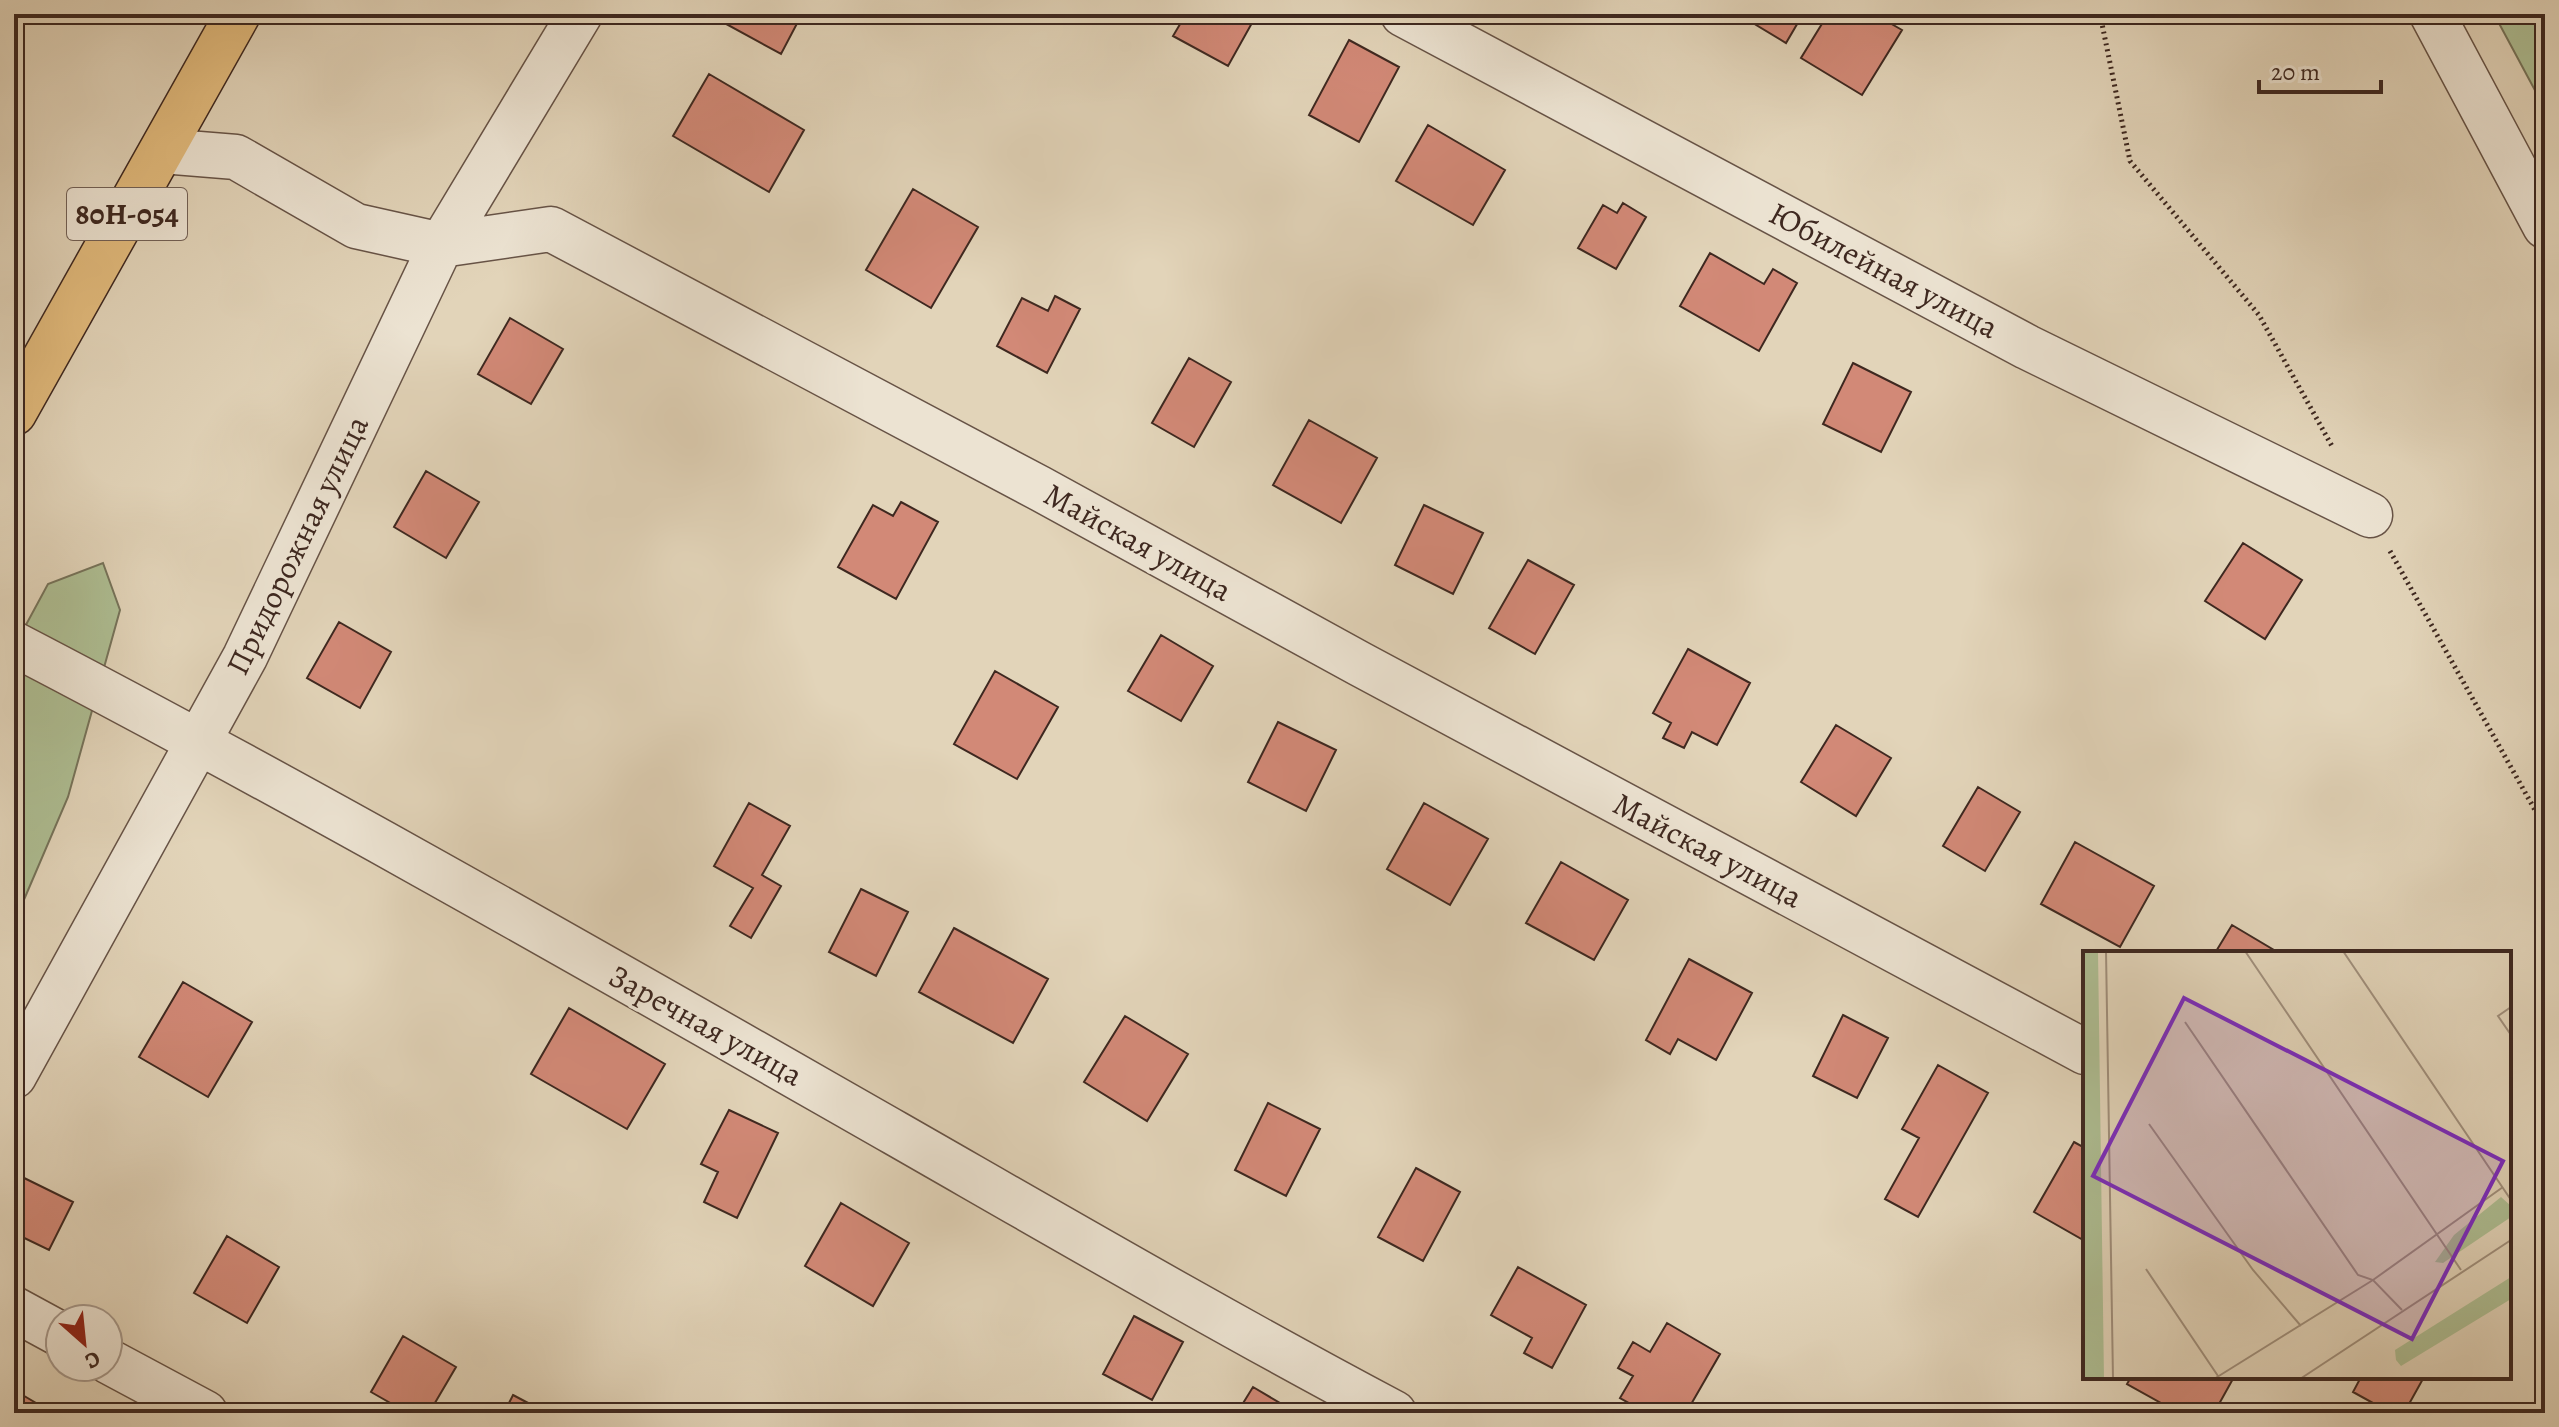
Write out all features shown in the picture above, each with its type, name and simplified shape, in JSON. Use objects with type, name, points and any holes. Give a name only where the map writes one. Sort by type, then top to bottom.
[{"type":"main road","name":"80Н-054","points":[[14,413],[238,14]]},
{"type":"street","name":"Придорожная улица","points":[[14,1076],[245,657],[441,245],[580,14]]},
{"type":"street","name":"Юбилейная улица","points":[[1403,14],[2027,347],[2370,515]]},
{"type":"street","points":[[2432,14],[2545,226]]},
{"type":"street","name":"Майская улица","points":[[162,151],[236,157],[356,226],[441,245],[551,229],[1039,488],[1388,679],[2083,1051]]},
{"type":"street","name":"Заречная улица","points":[[14,644],[199,740],[1266,1345],[1394,1413]]},
{"type":"street","points":[[14,1309],[44,1325]]},
{"type":"street","points":[[124,1370],[205,1413]]},
{"type":"path","points":[[2100,14],[2130,161],[2259,315],[2545,828]]},
{"type":"green space","points":[[2494,14],[2545,14],[2545,109]]},
{"type":"green space","points":[[103,563],[120,610],[68,797],[14,923],[14,647],[48,584]]},
{"type":"building","points":[[719,14],[802,14],[781,54],[717,19]]},
{"type":"building","points":[[1186,14],[1257,14],[1228,66],[1173,36]]},
{"type":"building","points":[[1738,14],[1803,14],[1786,43]]},
{"type":"building","points":[[1828,14],[1874,14],[1902,30],[1862,95],[1801,58]]},
{"type":"building","points":[[1349,40],[1399,67],[1359,142],[1309,115]]},
{"type":"building","points":[[709,74],[804,130],[769,192],[673,136]]},
{"type":"building","points":[[1428,125],[1505,170],[1473,225],[1396,181]]},
{"type":"building","points":[[913,189],[978,227],[931,308],[866,270]]},
{"type":"building","points":[[1623,203],[1646,217],[1616,269],[1578,248],[1603,205],[1617,213]]},
{"type":"building","points":[[1710,253],[1764,284],[1773,269],[1797,283],[1759,351],[1680,306]]},
{"type":"building","points":[[1055,296],[1080,309],[1047,373],[997,346],[1022,298],[1048,311]]},
{"type":"building","points":[[510,318],[563,349],[531,404],[478,374]]},
{"type":"building","points":[[1189,358],[1231,382],[1194,447],[1152,423]]},
{"type":"building","points":[[1853,363],[1911,392],[1881,452],[1823,424]]},
{"type":"building","points":[[1309,420],[1377,458],[1341,523],[1273,485]]},
{"type":"building","points":[[426,471],[479,502],[446,558],[394,527]]},
{"type":"building","points":[[901,502],[938,522],[896,599],[838,567],[873,505],[893,516]]},
{"type":"building","points":[[1424,505],[1483,533],[1453,594],[1395,565]]},
{"type":"building","points":[[2243,543],[2302,580],[2265,639],[2205,601]]},
{"type":"building","points":[[1528,560],[1574,585],[1535,654],[1489,628]]},
{"type":"building","points":[[339,622],[391,652],[360,708],[307,678]]},
{"type":"building","points":[[1161,635],[1213,666],[1181,721],[1128,691]]},
{"type":"building","points":[[1688,649],[1750,683],[1717,745],[1692,732],[1684,748],[1663,738],[1671,723],[1653,713]]},
{"type":"building","points":[[995,671],[1058,707],[1017,779],[954,744]]},
{"type":"building","points":[[1278,722],[1336,750],[1306,811],[1248,782]]},
{"type":"building","points":[[1836,725],[1891,758],[1856,816],[1801,782]]},
{"type":"building","points":[[1978,787],[2020,812],[1985,871],[1943,846]]},
{"type":"building","points":[[749,803],[790,826],[762,875],[781,886],[751,938],[730,926],[753,888],[714,866]]},
{"type":"building","points":[[1424,803],[1488,839],[1450,905],[1387,869]]},
{"type":"building","points":[[2075,842],[2154,886],[2120,947],[2041,904]]},
{"type":"building","points":[[1561,862],[1628,900],[1594,960],[1526,923]]},
{"type":"building","points":[[861,889],[908,912],[876,976],[829,952]]},
{"type":"building","points":[[2232,925],[2276,951],[2216,951]]},
{"type":"building","points":[[954,928],[1048,979],[1013,1043],[919,992]]},
{"type":"building","points":[[1689,959],[1752,993],[1716,1060],[1678,1039],[1670,1054],[1646,1040]]},
{"type":"building","points":[[183,982],[252,1022],[208,1097],[139,1057]]},
{"type":"building","points":[[569,1008],[665,1064],[627,1129],[531,1074]]},
{"type":"building","points":[[1843,1015],[1888,1038],[1857,1098],[1813,1076]]},
{"type":"building","points":[[1125,1016],[1188,1054],[1147,1121],[1084,1082]]},
{"type":"building","points":[[1938,1065],[1988,1093],[1918,1217],[1885,1199],[1919,1138],[1902,1129]]},
{"type":"building","points":[[1268,1103],[1320,1129],[1286,1196],[1235,1170]]},
{"type":"building","points":[[729,1110],[778,1133],[737,1218],[704,1202],[718,1172],[701,1164]]},
{"type":"building","points":[[2074,1142],[2083,1147],[2083,1240],[2034,1212]]},
{"type":"building","points":[[1416,1168],[1460,1192],[1423,1261],[1378,1237]]},
{"type":"building","points":[[14,1173],[73,1202],[49,1250],[14,1233]]},
{"type":"building","points":[[841,1203],[909,1243],[873,1306],[805,1266]]},
{"type":"building","points":[[227,1236],[279,1267],[247,1323],[194,1293]]},
{"type":"building","points":[[1518,1267],[1586,1305],[1552,1368],[1524,1353],[1532,1338],[1491,1315]]},
{"type":"building","points":[[1134,1316],[1183,1342],[1152,1400],[1103,1374]]},
{"type":"building","points":[[1667,1323],[1720,1354],[1686,1413],[1647,1413],[1620,1398],[1633,1376],[1618,1368],[1633,1342],[1650,1352]]},
{"type":"building","points":[[403,1336],[456,1367],[429,1413],[408,1413],[371,1392]]},
{"type":"building","points":[[2130,1379],[2233,1379],[2214,1413],[2179,1413],[2127,1384]]},
{"type":"building","points":[[2360,1379],[2423,1379],[2404,1413],[2391,1413],[2353,1392]]},
{"type":"building","points":[[1253,1387],[1297,1413],[1237,1413]]},
{"type":"building","points":[[14,1390],[53,1413],[14,1413]]},
{"type":"building","points":[[513,1395],[547,1413],[504,1413]]}]
